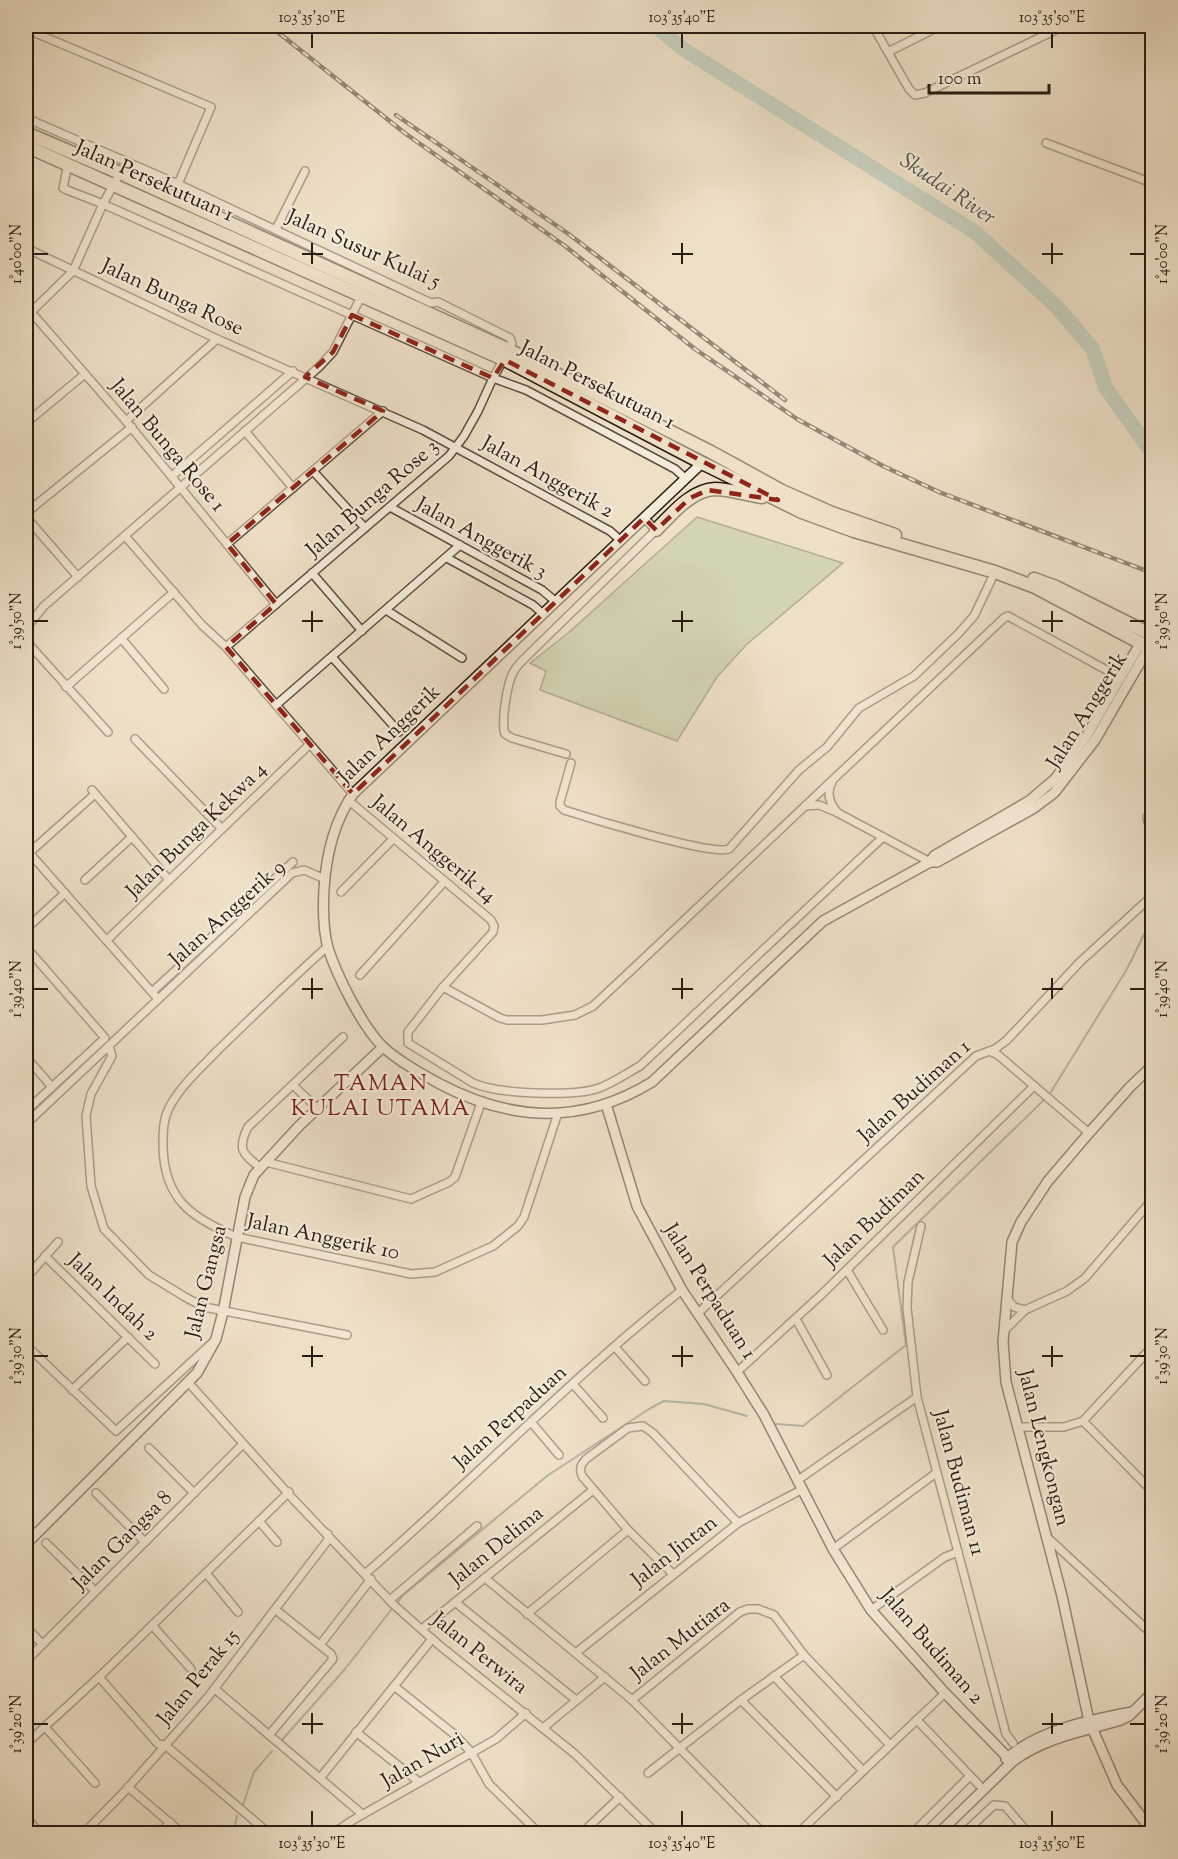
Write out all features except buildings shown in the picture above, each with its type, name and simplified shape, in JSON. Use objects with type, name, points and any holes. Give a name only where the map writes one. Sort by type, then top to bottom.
[{"type":"highway","name":"Jalan Persekutuan 1","points":[[26,133],[361,297],[426,312]]},
{"type":"highway","name":"Jalan Persekutuan 1","points":[[26,146],[68,164],[117,179],[367,284],[426,312],[702,463],[778,500],[854,531],[995,572],[1035,587],[1149,643]]},
{"type":"highway","name":"Jalan Persekutuan 1","points":[[507,355],[711,452],[782,491],[832,513],[905,538],[998,565],[1056,587],[1149,643]]},
{"type":"highway","points":[[656,530],[690,498],[708,490],[717,489],[778,500]]},
{"type":"street","points":[[873,26],[915,95],[925,93],[1064,26]]},
{"type":"street","points":[[888,52],[940,26]]},
{"type":"street","points":[[26,28],[211,108],[178,184]]},
{"type":"street","name":"Jalan Susur Kulai 5","points":[[26,118],[276,229],[426,312],[438,302],[510,338],[512,343],[507,355]]},
{"type":"street","points":[[1046,143],[1152,183]]},
{"type":"street","points":[[68,164],[63,188],[493,378],[526,390],[675,469],[685,478]]},
{"type":"street","points":[[276,229],[305,171]]},
{"type":"street","points":[[28,314],[74,271],[103,204],[117,179]]},
{"type":"street","name":"Jalan Bunga Rose","points":[[26,248],[217,339],[382,411],[456,447]]},
{"type":"street","points":[[26,628],[44,606],[319,367],[333,352],[367,284]]},
{"type":"street","name":"Jalan Bunga Rose 1","points":[[28,314],[129,424],[276,604]]},
{"type":"street","points":[[78,577],[26,515],[129,424],[217,339]]},
{"type":"street","name":"Jalan Bunga Rose 3","points":[[226,647],[449,456],[473,420],[507,355]]},
{"type":"street","points":[[172,476],[293,371]]},
{"type":"street","points":[[26,422],[85,374]]},
{"type":"street","points":[[227,544],[382,411]]},
{"type":"street","points":[[245,431],[293,488]]},
{"type":"street","name":"Jalan Anggerik 2","points":[[456,447],[610,531],[620,540]]},
{"type":"street","name":"Jalan Anggerik","points":[[702,463],[350,797],[333,836],[325,879],[324,904],[328,946],[343,983],[365,1024],[384,1047],[406,1065],[481,1103],[517,1111],[558,1113],[581,1110],[606,1104],[634,1093],[662,1074],[823,921],[930,862],[934,856],[1031,805],[1062,785],[1095,740],[1149,643]]},
{"type":"street","points":[[313,471],[365,528]]},
{"type":"street","name":"Jalan Anggerik 3","points":[[390,507],[542,590],[555,601]]},
{"type":"street","points":[[566,754],[505,734],[503,726],[509,680],[514,670],[528,655],[656,530],[644,518]]},
{"type":"street","name":"Jalan Anggerik 14","points":[[125,536],[202,625],[226,647],[350,797],[393,839],[491,920],[494,926],[493,932],[443,987]]},
{"type":"street","points":[[276,705],[460,545]]},
{"type":"street","points":[[447,558],[533,605],[542,613]]},
{"type":"street","points":[[571,763],[560,802],[564,810],[680,843],[717,851],[729,849],[787,783],[826,747],[859,708],[914,676],[958,634],[974,616],[995,572]]},
{"type":"street","points":[[312,573],[362,631]]},
{"type":"street","points":[[66,687],[174,592]]},
{"type":"street","points":[[386,610],[462,658]]},
{"type":"street","points":[[883,837],[662,1047],[640,1066],[604,1086],[555,1093],[480,1086],[408,1043],[408,1032],[443,987],[507,1020],[558,1019],[585,1010],[639,963],[1004,618],[1008,616],[1121,678]]},
{"type":"street","points":[[121,638],[164,689]]},
{"type":"street","points":[[26,641],[108,732]]},
{"type":"street","name":"Jalan Anggerik","points":[[1031,805],[1055,779],[1087,735],[1121,678],[1149,643]]},
{"type":"street","points":[[332,657],[399,732]]},
{"type":"street","points":[[135,739],[222,829]]},
{"type":"street","name":"Jalan Bunga Kekwa 4","points":[[107,940],[309,745]]},
{"type":"street","points":[[837,774],[829,788],[829,794],[831,804],[838,813]]},
{"type":"street","points":[[158,999],[27,851],[93,792],[169,880]]},
{"type":"street","points":[[802,807],[819,805],[838,813],[930,862]]},
{"type":"street","points":[[1147,817],[1152,838]]},
{"type":"street","points":[[85,880],[132,837]]},
{"type":"street","points":[[341,892],[393,839]]},
{"type":"street","points":[[152,992],[293,862]]},
{"type":"street","name":"Jalan Anggerik 9","points":[[26,1124],[292,873],[304,870],[325,879]]},
{"type":"street","points":[[360,975],[444,882]]},
{"type":"street","points":[[26,929],[64,893]]},
{"type":"street","name":"Jalan Budiman 1","points":[[697,1314],[976,1056],[1007,1040],[1080,962],[1152,896]]},
{"type":"street","name":"Jalan Anggerik 10","points":[[328,946],[258,1010],[185,1083],[166,1116],[163,1128],[163,1165],[171,1188],[189,1211],[217,1229],[237,1237],[411,1274],[435,1272],[499,1242],[524,1217],[558,1113]]},
{"type":"street","points":[[26,947],[105,1038],[26,1111]]},
{"type":"street","points":[[343,1037],[248,1127],[242,1139],[244,1154],[263,1165],[381,1193],[405,1198],[416,1197],[455,1178],[481,1103]]},
{"type":"street","points":[[109,1046],[112,1056],[91,1094],[86,1116],[91,1186],[104,1229],[149,1275],[204,1307],[347,1335]]},
{"type":"street","name":"Jalan Gangsa","points":[[26,1544],[197,1373],[215,1342],[245,1197],[254,1175],[318,1109],[384,1047]]},
{"type":"street","points":[[987,1050],[993,1051],[1089,1132]]},
{"type":"street","points":[[26,1057],[52,1087]]},
{"type":"street","name":"Jalan Lengkongan","points":[[1152,1066],[1089,1132],[1048,1181],[1021,1222],[1012,1242],[1002,1353],[1006,1382],[1048,1538],[1091,1725],[1117,1785],[1152,1831]]},
{"type":"street","points":[[293,1085],[318,1109]]},
{"type":"street","name":"Jalan Budiman","points":[[738,1372],[847,1270],[1034,1086]]},
{"type":"street","name":"Jalan Perpaduan 1","points":[[606,1104],[637,1206],[682,1290],[738,1372],[769,1426]]},
{"type":"street","points":[[1004,1331],[1025,1310],[1067,1291],[1085,1278],[1152,1200]]},
{"type":"street","name":"Jalan Budiman 11","points":[[921,1226],[908,1282],[907,1308],[917,1397],[1006,1734],[1013,1743]]},
{"type":"street","points":[[26,1278],[58,1242]]},
{"type":"street","name":"Jalan Indah 2","points":[[45,1256],[155,1364]]},
{"type":"street","points":[[847,1270],[883,1330]]},
{"type":"street","name":"Jalan Perpaduan","points":[[320,1645],[368,1577],[531,1422],[682,1290]]},
{"type":"street","points":[[1007,1298],[1014,1307],[1025,1310]]},
{"type":"street","points":[[796,1319],[827,1375]]},
{"type":"street","points":[[72,1390],[128,1337]]},
{"type":"street","points":[[26,1345],[116,1431],[175,1375],[215,1342]]},
{"type":"street","points":[[615,1347],[645,1381]]},
{"type":"street","points":[[1017,1427],[1050,1429],[1074,1426],[1083,1421],[1152,1347]]},
{"type":"street","name":"Jalan Perwira","points":[[188,1382],[293,1499],[395,1605],[432,1639],[575,1754],[657,1833]]},
{"type":"street","points":[[573,1384],[603,1418]]},
{"type":"street","name":"Jalan Jintan","points":[[577,1652],[738,1523],[800,1485],[917,1397]]},
{"type":"street","points":[[1083,1421],[1152,1491]]},
{"type":"street","points":[[531,1422],[559,1455]]},
{"type":"street","points":[[673,1574],[628,1530],[582,1476],[580,1470],[586,1459],[628,1428],[643,1426],[653,1432],[738,1523]]},
{"type":"street","name":"Jalan Budiman 2","points":[[769,1426],[833,1549],[871,1610],[945,1693],[1010,1760]]},
{"type":"street","name":"Jalan Gangsa 8","points":[[26,1661],[243,1444]]},
{"type":"street","points":[[149,1448],[194,1493]]},
{"type":"street","points":[[833,1549],[936,1473]]},
{"type":"street","name":"Jalan Delima","points":[[422,1629],[593,1490]]},
{"type":"street","points":[[26,1744],[99,1677],[289,1492]]},
{"type":"street","points":[[96,1493],[145,1542]]},
{"type":"street","points":[[259,1521],[277,1542]]},
{"type":"street","points":[[395,1605],[477,1526]]},
{"type":"street","points":[[527,1614],[628,1530]]},
{"type":"street","name":"Jalan Perak 15","points":[[83,1833],[128,1787],[214,1689],[328,1540],[328,1534]]},
{"type":"street","points":[[1048,1538],[1152,1634]]},
{"type":"street","points":[[46,1543],[95,1591]]},
{"type":"street","points":[[871,1610],[945,1557],[958,1552]]},
{"type":"street","points":[[206,1573],[238,1612]]},
{"type":"street","points":[[485,1578],[577,1652],[632,1700],[764,1833]]},
{"type":"street","points":[[455,1602],[576,1700]]},
{"type":"street","name":"Jalan Mutiara","points":[[632,1700],[740,1612],[748,1609],[758,1609],[774,1615],[804,1654]]},
{"type":"street","points":[[269,1735],[332,1661],[331,1654],[276,1610]]},
{"type":"street","points":[[152,1625],[191,1669]]},
{"type":"street","points":[[26,1628],[42,1644]]},
{"type":"street","points":[[321,1778],[432,1639]]},
{"type":"street","points":[[648,1773],[804,1654],[890,1744]]},
{"type":"street","points":[[774,1676],[862,1771]]},
{"type":"street","points":[[99,1677],[158,1744],[165,1745],[270,1833]]},
{"type":"street","points":[[543,1728],[605,1677]]},
{"type":"street","points":[[394,1686],[455,1735],[471,1752],[489,1784],[540,1833]]},
{"type":"street","points":[[214,1689],[362,1814]]},
{"type":"street","points":[[797,1833],[945,1693]]},
{"type":"street","points":[[938,1833],[1010,1760],[1017,1750],[1035,1740],[1134,1711],[1152,1693]]},
{"type":"street","points":[[741,1700],[837,1797]]},
{"type":"street","name":"Jalan Nuri","points":[[332,1833],[496,1738],[526,1713]]},
{"type":"street","points":[[917,1719],[979,1785]]},
{"type":"street","points":[[45,1727],[95,1783]]},
{"type":"street","points":[[356,1732],[419,1782]]},
{"type":"street","points":[[930,1833],[979,1785],[1010,1760]]},
{"type":"street","points":[[912,1833],[970,1776]]},
{"type":"street","points":[[128,1787],[183,1833]]},
{"type":"street","points":[[581,1833],[620,1797]]},
{"type":"street","points":[[963,1833],[994,1805],[1005,1806],[1029,1833]]},
{"type":"street","points":[[26,1817],[40,1833]]},
{"type":"street","points":[[160,1833],[170,1822]]},
{"type":"highlighted area","points":[[352,315],[493,378],[505,360],[778,500],[708,490],[690,498],[656,530],[644,518],[353,794],[226,647],[276,604],[227,544],[383,411],[305,377],[333,352]]},
{"type":"green space","points":[[697,517],[843,563],[746,645],[717,677],[677,741],[540,690],[546,671],[530,663],[567,634]]},
{"type":"waterway","name":"Skudai River","points":[[656,26],[683,49],[975,232],[1056,306],[1092,348],[1106,388],[1152,453]]},
{"type":"waterway","points":[[776,1424],[803,1426],[906,1345],[893,1247],[1049,1095],[1127,969],[1152,918]]},
{"type":"waterway","points":[[398,1602],[402,1596],[547,1476],[664,1401],[704,1404],[747,1416]]},
{"type":"waterway","points":[[282,1740],[345,1669],[391,1610]]},
{"type":"waterway","points":[[243,1805],[254,1772],[272,1751]]},
{"type":"waterway","points":[[233,1834],[237,1816]]},
{"type":"railway","points":[[270,26],[406,134],[565,246],[695,349],[797,419],[883,466],[939,492],[1152,573]]},
{"type":"railway","points":[[396,115],[570,235],[785,400]]},
{"type":"district","name":"TAMAN KULAI UTAMA","points":[[381,1098]]}]
